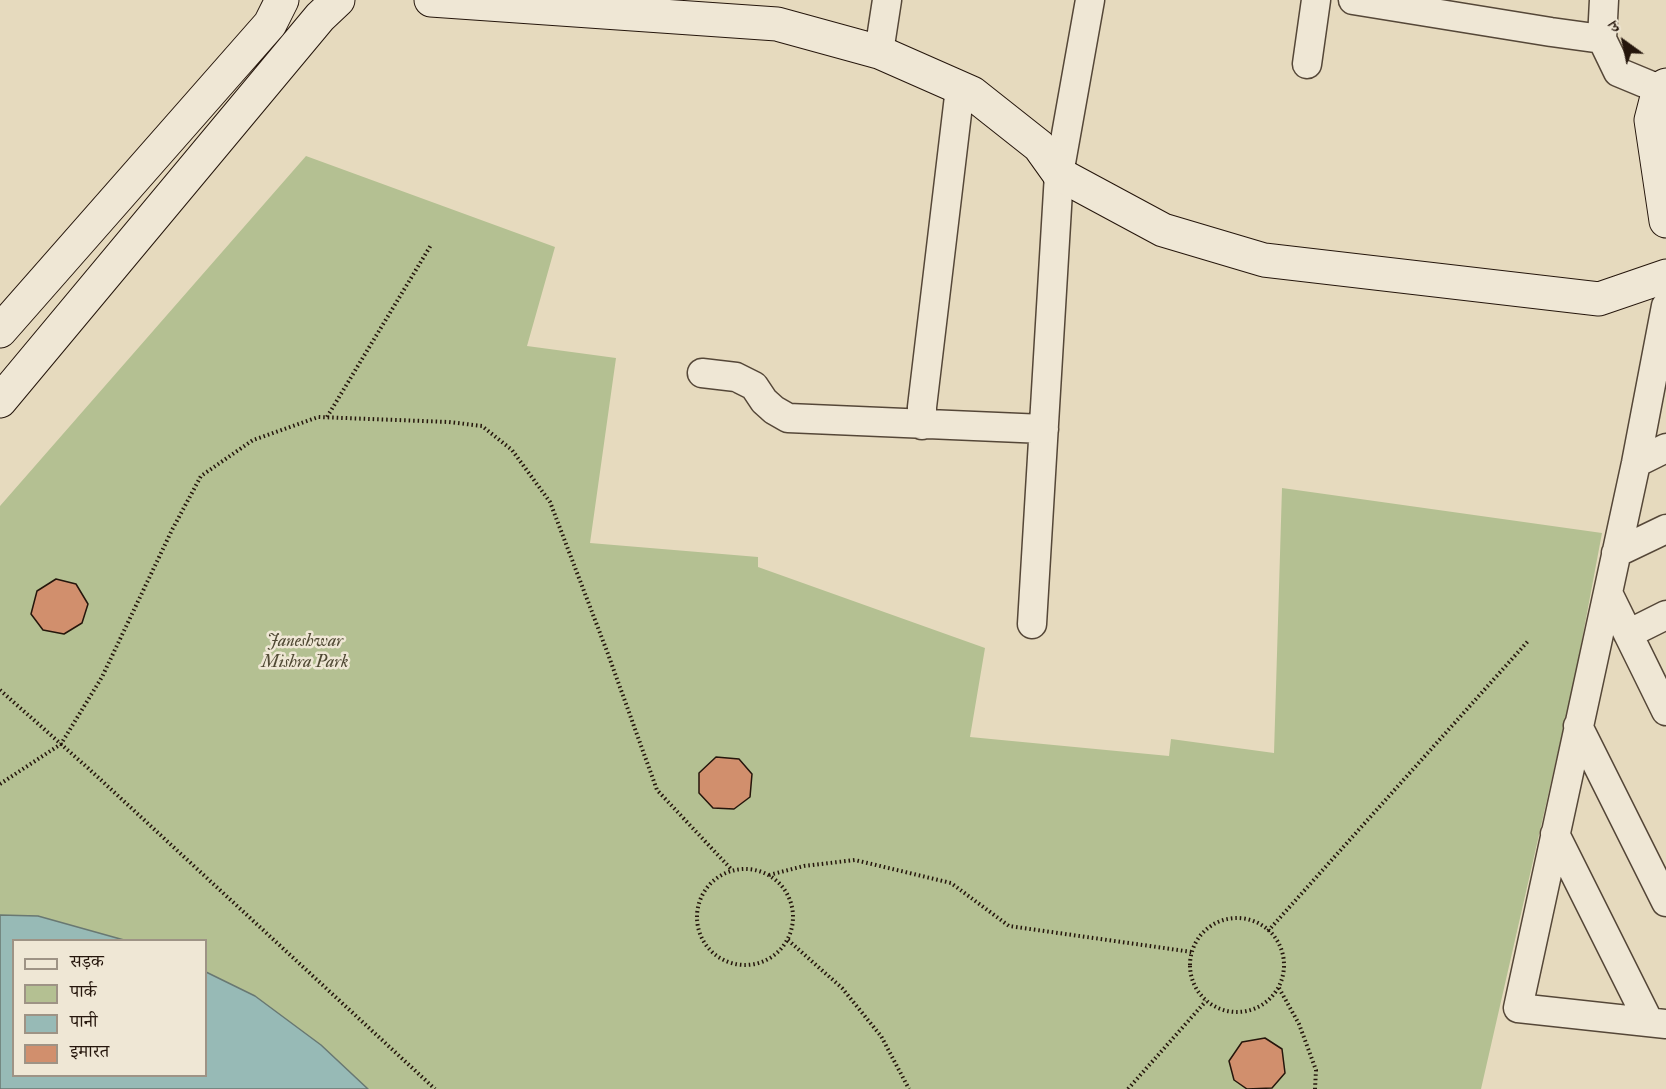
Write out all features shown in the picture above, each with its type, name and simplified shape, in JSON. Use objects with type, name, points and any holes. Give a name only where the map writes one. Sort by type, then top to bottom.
[{"type":"street","points":[[0,331],[270,24],[282,0]]},
{"type":"street","points":[[0,401],[320,17],[338,0]]},
{"type":"street","points":[[431,0],[707,10],[777,24],[879,52],[972,93],[1039,146],[1059,174],[1162,230],[1264,260],[1599,299],[1666,276]]},
{"type":"street","points":[[879,52],[887,0]]},
{"type":"street","points":[[1032,624],[1059,174],[1090,0]]},
{"type":"street","points":[[1307,64],[1316,0]]},
{"type":"street","points":[[1353,0],[1602,39]]},
{"type":"street","points":[[1604,0],[1602,39],[1618,72],[1661,111],[1666,221]]},
{"type":"street","points":[[922,425],[922,407],[960,88]]},
{"type":"street","points":[[1657,1023],[1518,1008],[1636,463],[1666,306]]},
{"type":"street","points":[[702,373],[736,377],[754,386],[769,406],[788,418],[1044,429]]},
{"type":"street","points":[[1636,463],[1666,448]]},
{"type":"street","points":[[1616,553],[1666,530]]},
{"type":"street","points":[[1608,592],[1666,711]]},
{"type":"street","points":[[1628,634],[1666,615]]},
{"type":"street","points":[[1578,726],[1666,902]]},
{"type":"street","points":[[1555,834],[1657,1023]]},
{"type":"path","points":[[327,417],[431,245]]},
{"type":"path","points":[[0,784],[61,744],[102,676],[172,530],[201,476],[253,440],[318,417],[449,422],[482,426],[512,450],[550,502],[657,790],[732,870]]},
{"type":"path","points":[[1268,931],[1529,640]]},
{"type":"path","points":[[0,690],[435,1089]]},
{"type":"path","points":[[769,875],[804,866],[855,860],[951,883],[1009,926],[1192,952]]},
{"type":"path","points":[[751,869],[769,875],[783,887],[792,904],[794,923],[788,940],[776,955],[759,964],[740,965],[722,960],[707,947],[699,931],[697,912],[703,894],[715,879],[732,870],[751,869]]},
{"type":"path","points":[[1242,918],[1260,924],[1274,935],[1282,951],[1284,970],[1279,988],[1267,1002],[1250,1011],[1232,1013],[1214,1007],[1200,995],[1191,979],[1192,952],[1195,943],[1207,929],[1223,920],[1242,918]]},
{"type":"path","points":[[788,940],[842,988],[881,1036],[909,1089]]},
{"type":"path","points":[[1279,988],[1299,1024],[1316,1070],[1315,1089]]},
{"type":"path","points":[[1128,1089],[1206,1001]]},
{"type":"green space","name":"Janeshwar Mishra Park","points":[[306,156],[555,247],[527,346],[616,358],[590,543],[758,557],[758,567],[985,648],[970,737],[1169,756],[1171,739],[1274,753],[1282,488],[1602,533],[1575,677],[1481,1089],[0,1089],[0,506]]},
{"type":"water","points":[[0,915],[38,916],[120,939],[12,939],[12,1077],[207,1077],[207,972],[255,996],[321,1045],[368,1089],[0,1089]]},
{"type":"building","points":[[56,579],[76,584],[88,604],[82,623],[64,634],[43,630],[31,614],[37,591]]},
{"type":"building","points":[[716,757],[739,759],[752,774],[750,797],[734,809],[713,808],[699,793],[699,773]]},
{"type":"building","points":[[1265,1038],[1282,1049],[1285,1073],[1272,1088],[1247,1089],[1234,1080],[1229,1061],[1242,1042]]}]
